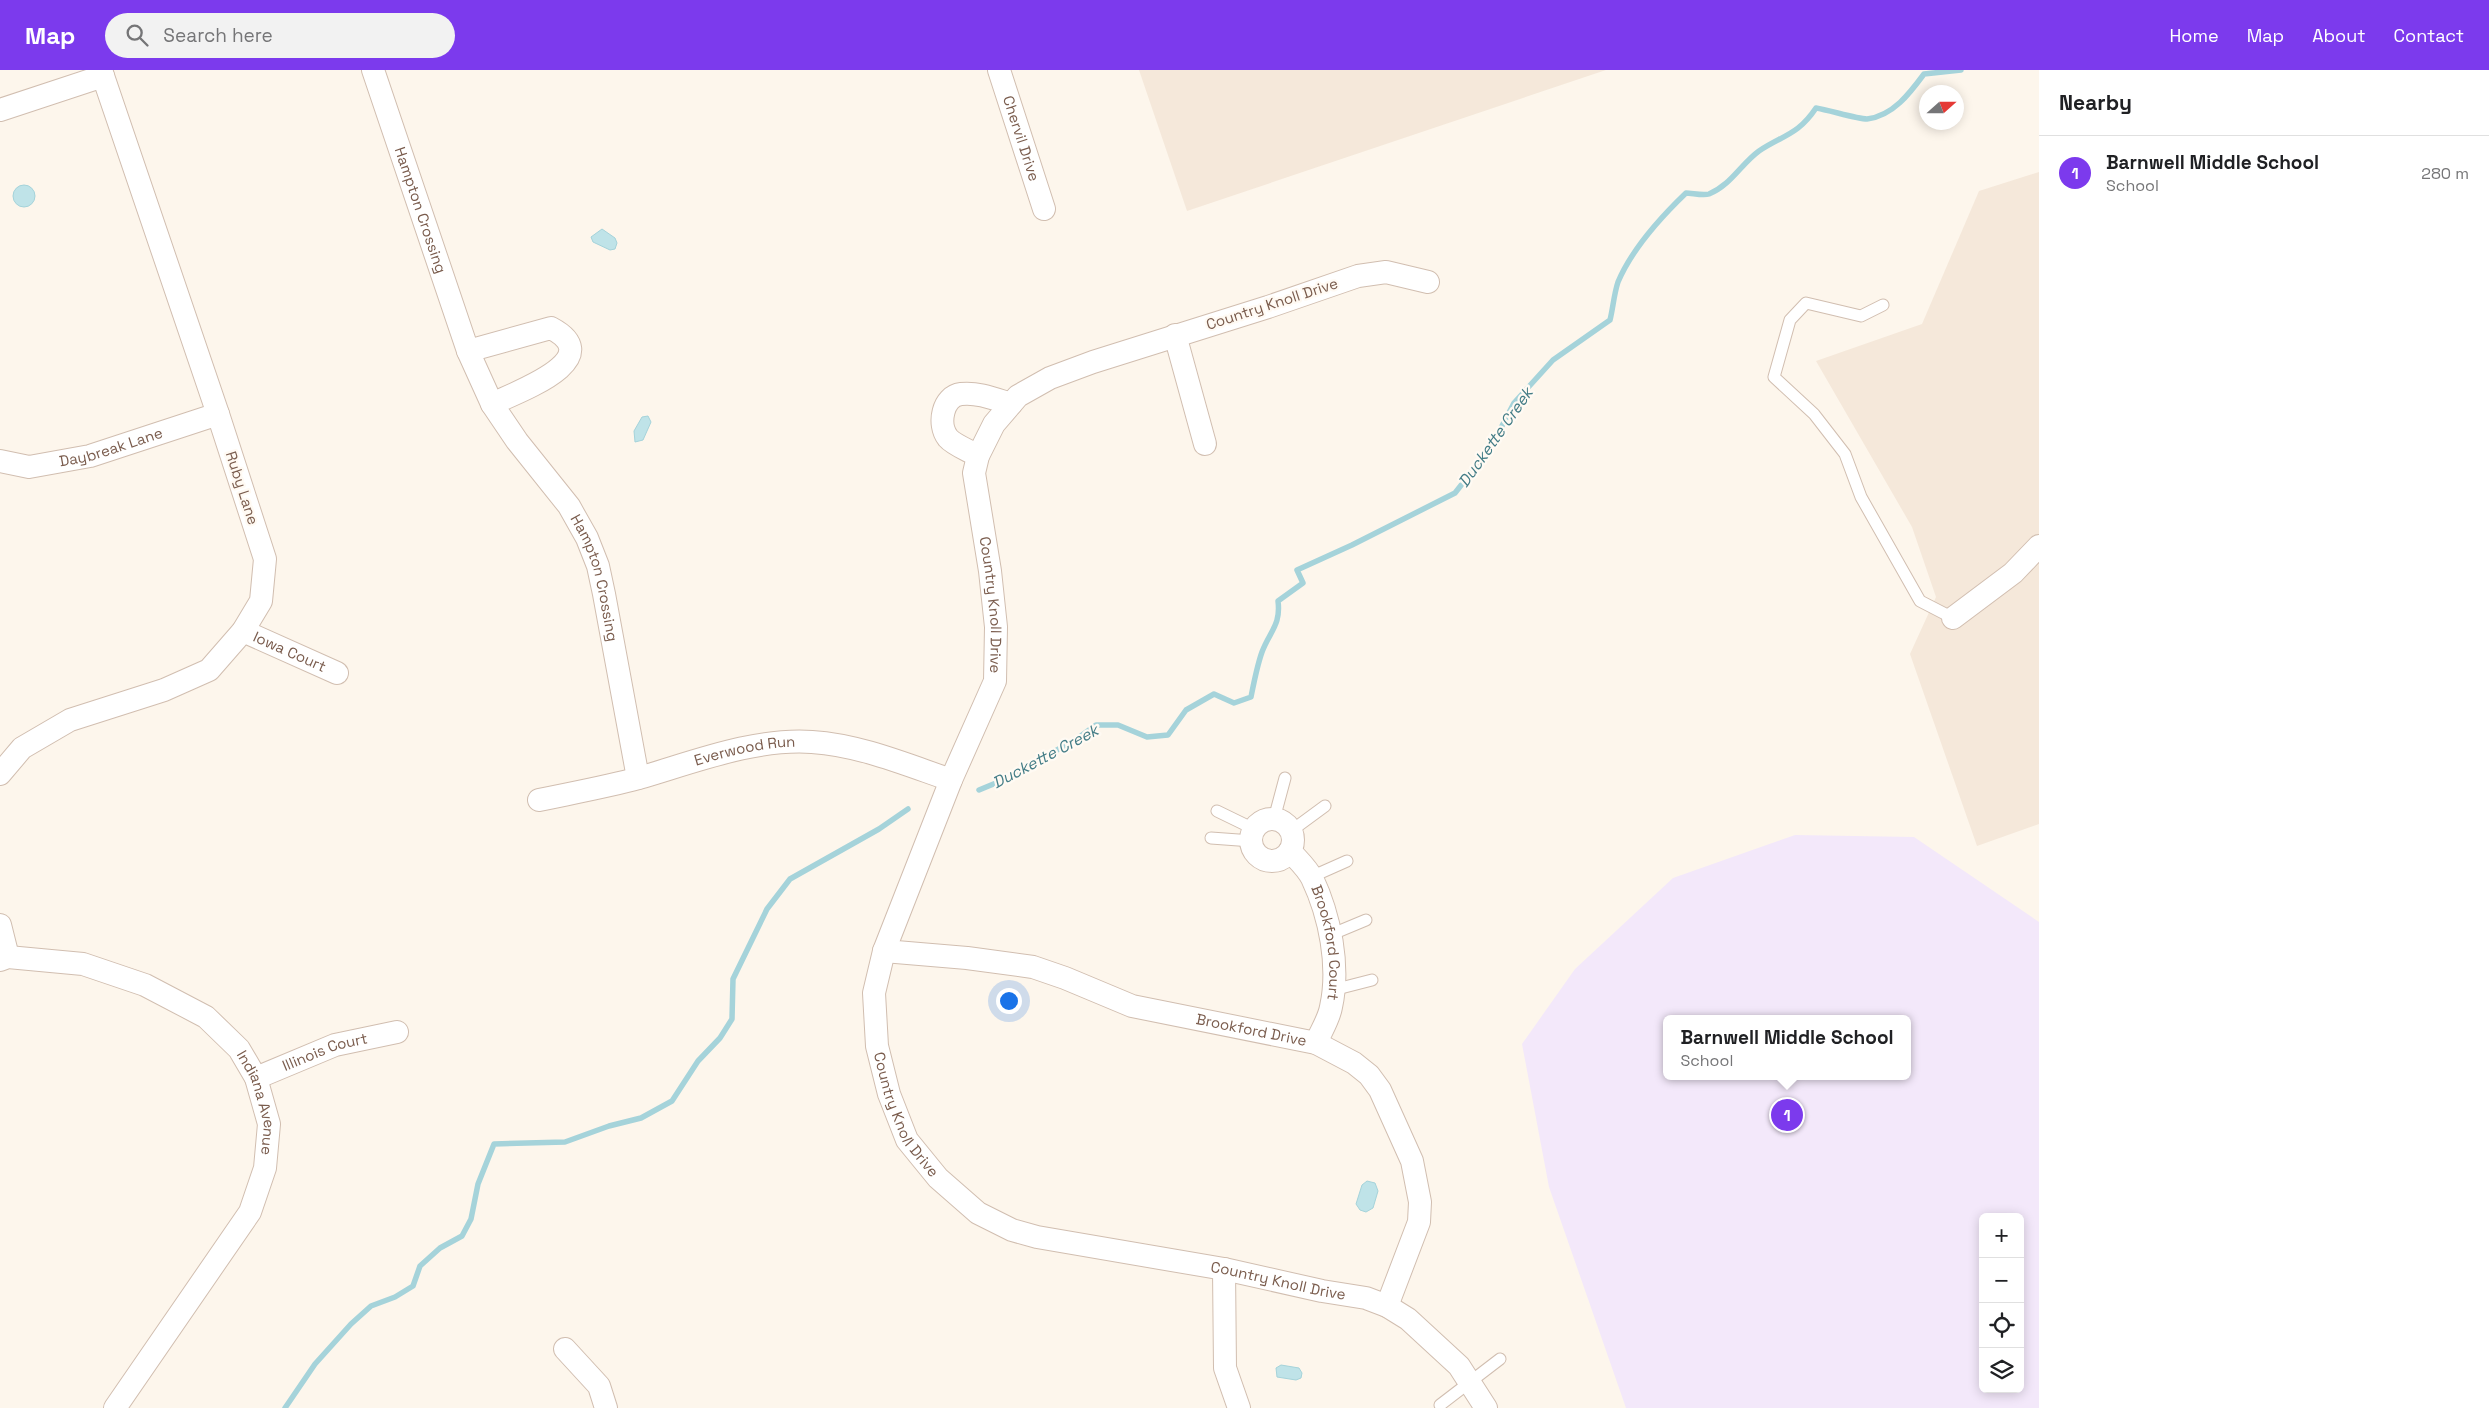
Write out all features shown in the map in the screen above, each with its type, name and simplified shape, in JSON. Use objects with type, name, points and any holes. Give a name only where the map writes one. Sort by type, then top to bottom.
[{"type":"street","name":"Hampton Crossing","points":[[373,70],[468,350],[492,404],[517,441],[569,506],[587,538],[598,566],[638,778]]},
{"type":"street","name":"Chervil Drive","points":[[999,70],[1044,209]]},
{"type":"street","points":[[0,110],[102,73]]},
{"type":"street","name":"Ruby Lane","points":[[0,774],[22,748],[70,720],[164,690],[209,670],[243,631],[261,601],[265,559],[218,414],[102,73]]},
{"type":"street","name":"Country Knoll Drive","points":[[1428,282],[1386,272],[1358,276],[1268,307],[1175,335],[1050,378],[1018,396],[994,424],[978,456],[974,473],[990,571],[996,627],[995,681],[951,780],[884,951],[874,993],[877,1046],[882,1070],[907,1140],[938,1178],[978,1214],[1012,1230],[1037,1237],[1224,1268],[1322,1291],[1366,1298],[1387,1306],[1408,1319],[1459,1366],[1486,1408]]},
{"type":"street","points":[[468,350],[551,328],[563,334],[570,347],[571,355],[559,370],[492,404]]},
{"type":"street","points":[[1175,335],[1205,444]]},
{"type":"street","points":[[978,456],[948,438],[942,421],[946,405],[952,396],[962,394],[984,396],[1011,404]]},
{"type":"street","name":"Daybreak Lane","points":[[0,460],[29,467],[90,456],[218,414]]},
{"type":"street","points":[[1953,618],[2012,573],[2039,546]]},
{"type":"street","name":"Iowa Court","points":[[243,631],[336,672]]},
{"type":"street","name":"Everwood Run","points":[[539,800],[638,778],[678,765],[785,742],[814,742],[876,754],[951,780]]},
{"type":"street","points":[[1262,822],[1285,834],[1283,858],[1277,861],[1264,860],[1254,850],[1253,835],[1262,822]]},
{"type":"street","name":"Brookford Court","points":[[1285,834],[1312,877],[1330,935],[1335,977],[1331,1008],[1316,1043]]},
{"type":"street","points":[[0,925],[4,959]]},
{"type":"street","name":"Brookford Drive","points":[[884,951],[967,958],[1032,967],[1065,978],[1132,1006],[1316,1043],[1354,1063],[1369,1075],[1380,1090],[1412,1161],[1417,1181],[1419,1222],[1387,1306]]},
{"type":"street","name":"Indiana Avenue","points":[[4,959],[83,964],[146,985],[206,1017],[239,1049],[256,1078],[268,1124],[265,1168],[250,1212],[115,1408]]},
{"type":"street","name":"Illinois Court","points":[[256,1078],[335,1045],[396,1032]]},
{"type":"street","points":[[1224,1268],[1225,1368],[1239,1408]]},
{"type":"street","points":[[565,1349],[599,1386],[606,1408]]},
{"type":"lane","points":[[1883,305],[1861,316],[1806,303],[1790,320],[1774,377],[1814,414],[1845,454],[1861,497],[1920,601],[1953,618]]},
{"type":"lane","points":[[1284,778],[1285,834]]},
{"type":"lane","points":[[1285,834],[1324,806]]},
{"type":"lane","points":[[1217,811],[1253,835]]},
{"type":"lane","points":[[1212,838],[1253,835]]},
{"type":"lane","points":[[1312,877],[1347,861]]},
{"type":"lane","points":[[1330,935],[1366,920]]},
{"type":"lane","points":[[1333,990],[1372,980]]},
{"type":"lane","points":[[1440,1405],[1470,1384],[1500,1359]]},
{"type":"shaded area","points":[[1139,70],[1606,70],[1187,211]]},
{"type":"shaded area","points":[[2039,172],[2039,824],[1977,846],[1910,654],[1936,597],[1912,527],[1816,361],[1922,324],[1979,191]]},
{"type":"shaded area","points":[[1795,835],[1914,837],[2039,922],[2039,1408],[1626,1408],[1549,1187],[1522,1044],[1575,969],[1673,878]]},
{"type":"water","points":[[24,185],[32,188],[35,196],[32,204],[24,207],[16,204],[13,196],[16,188]]},
{"type":"water","points":[[602,229],[615,238],[617,243],[615,249],[610,250],[593,242],[591,237]]},
{"type":"water","points":[[648,416],[651,422],[643,440],[635,442],[634,431],[642,417]]},
{"type":"water","points":[[1367,1181],[1375,1183],[1378,1191],[1373,1208],[1366,1212],[1360,1210],[1356,1204],[1362,1185]]},
{"type":"water","points":[[1281,1365],[1299,1368],[1302,1373],[1301,1378],[1296,1380],[1277,1377],[1276,1368]]},
{"type":"waterway","name":"Duckette Creek","points":[[979,790],[1008,778],[1078,738],[1096,725],[1118,725],[1147,737],[1168,735],[1186,710],[1214,694],[1234,703],[1251,697],[1262,652],[1278,616],[1278,601],[1303,583],[1297,570],[1352,545],[1455,493],[1491,447],[1514,403],[1553,360],[1610,320],[1618,282],[1631,258],[1657,223],[1686,193],[1707,195],[1717,190],[1730,180],[1759,151],[1790,134],[1803,124],[1816,108],[1862,119],[1876,117],[1900,102],[1924,74],[1961,70]]},
{"type":"waterway","name":"Duckette Creek","points":[[285,1408],[315,1364],[351,1324],[371,1306],[395,1297],[413,1286],[420,1266],[440,1248],[462,1236],[471,1219],[478,1184],[494,1144],[565,1142],[609,1126],[641,1118],[672,1101],[698,1061],[720,1038],[732,1019],[733,979],[767,909],[790,879],[879,829],[908,809]]},
{"type":"place","name":"Barnwell Middle School","points":[[1787,1115]]}]
